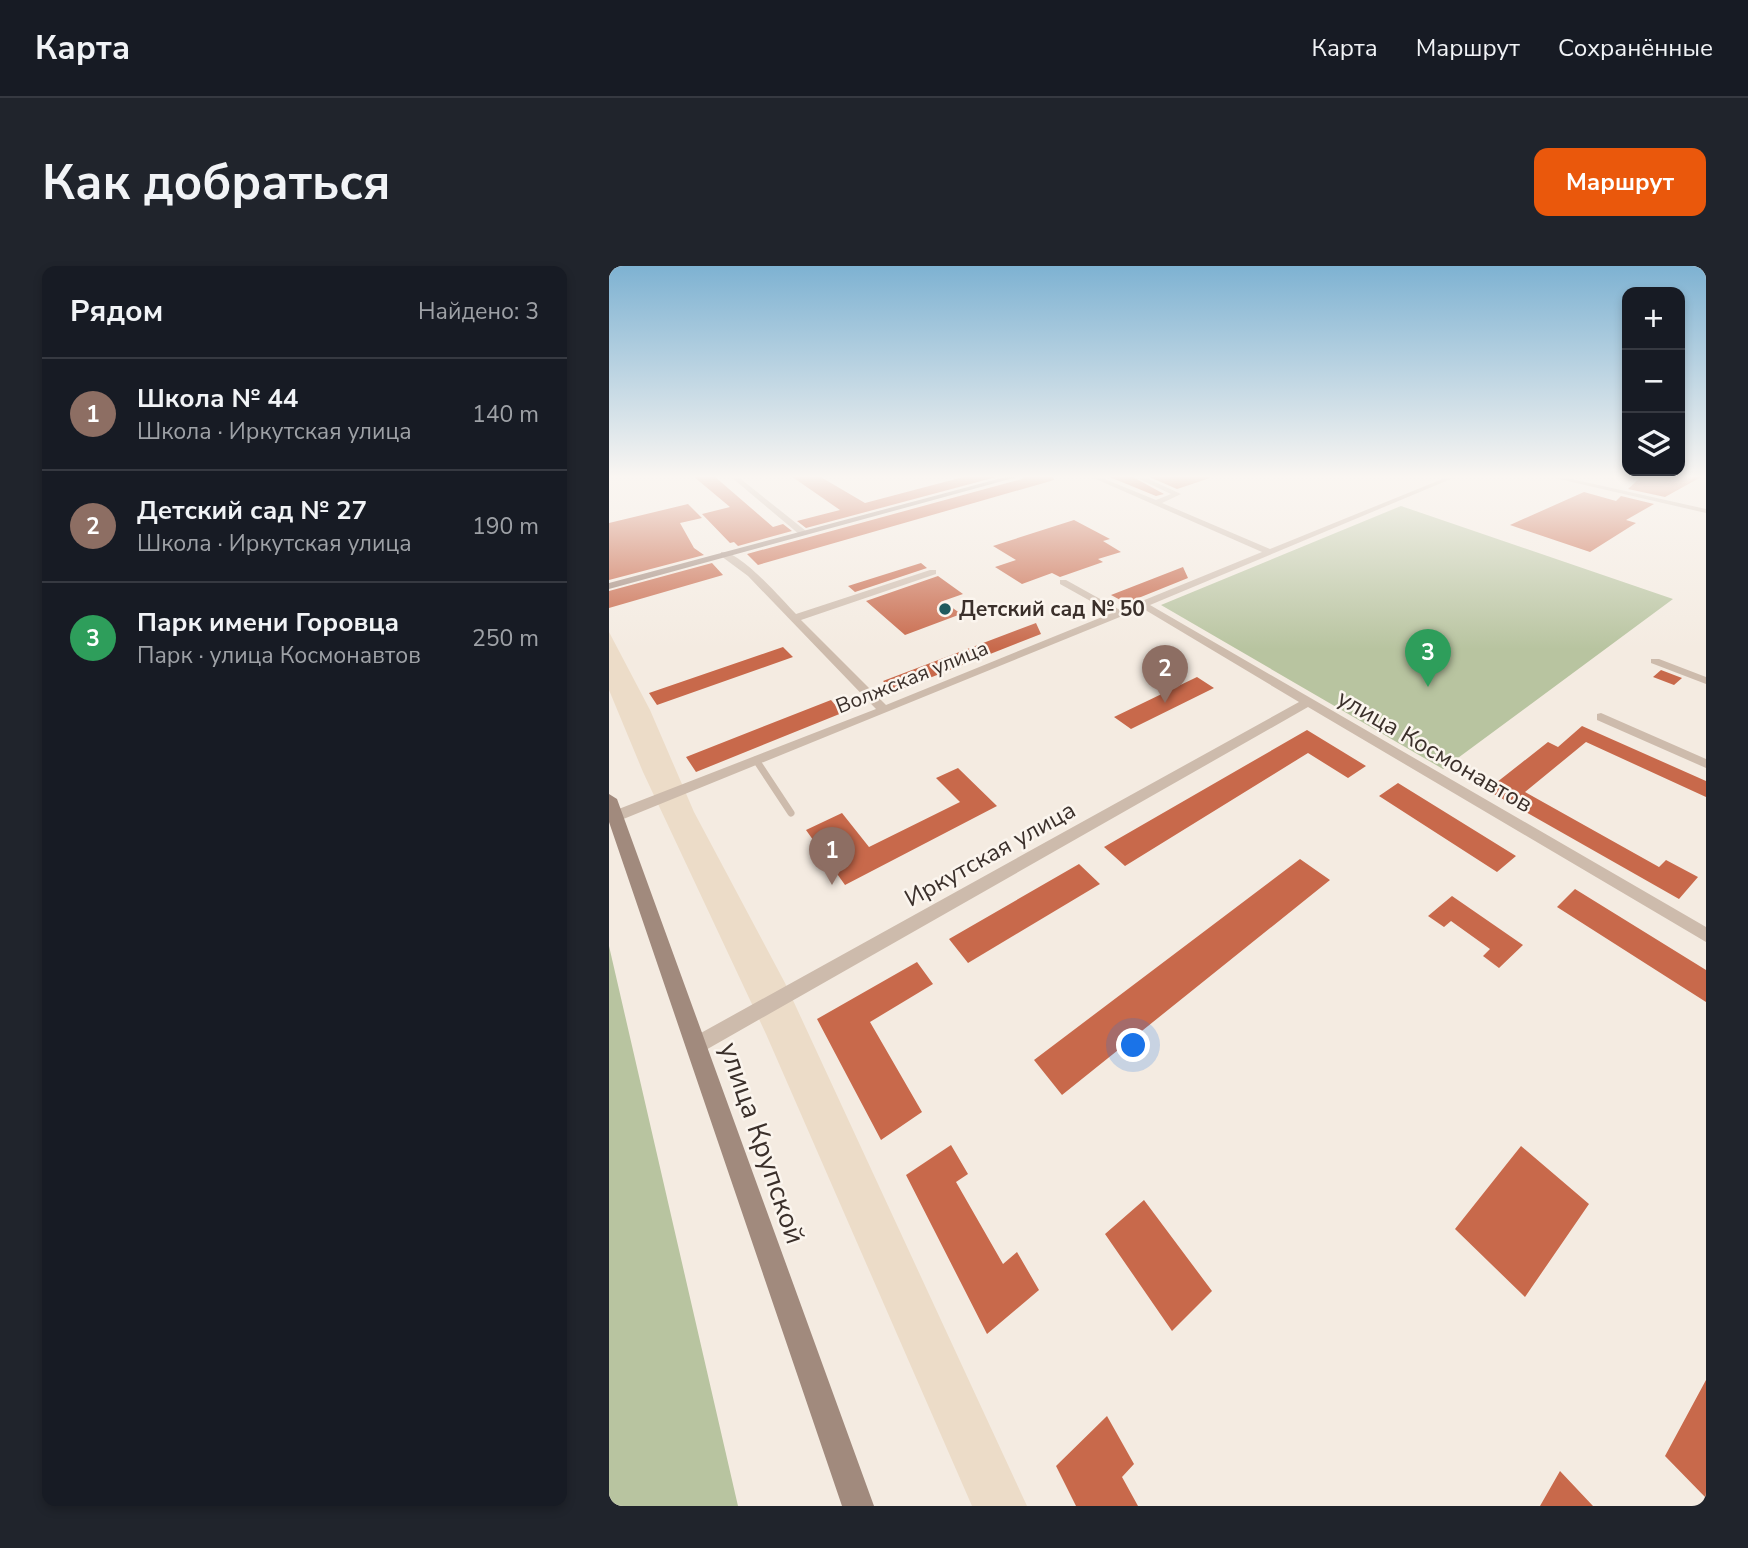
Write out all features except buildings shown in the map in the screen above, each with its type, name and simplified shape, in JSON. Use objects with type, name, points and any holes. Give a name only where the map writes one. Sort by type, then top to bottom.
[{"type":"street","points":[[609,586],[800,534]]},
{"type":"street","points":[[1228,534],[1268,551]]},
{"type":"street","name":"Волжская улица","points":[[612,807],[755,761],[1310,534]]},
{"type":"street","points":[[724,554],[751,575],[884,710]]},
{"type":"street","points":[[793,619],[933,572]]},
{"type":"street","points":[[1063,582],[1117,612]]},
{"type":"street","name":"улица Космонавтов","points":[[1142,604],[1306,703],[1706,935]]},
{"type":"street","points":[[1655,661],[1706,681]]},
{"type":"street","name":"Иркутская улица","points":[[697,1045],[1306,703]]},
{"type":"street","points":[[1601,717],[1706,764]]},
{"type":"street","name":"улица Крупской","points":[[612,807],[858,1506]]},
{"type":"lane","points":[[755,761],[791,813]]},
{"type":"green space","points":[[1333,534],[1483,534],[1673,599],[1443,769],[1161,605]]},
{"type":"green space","points":[[609,946],[738,1506],[609,1506]]},
{"type":"shaded area","points":[[609,632],[650,710],[694,812],[785,983],[1027,1506],[972,1506],[766,1034],[643,772],[609,690]]},
{"type":"place","name":"Детский сад № 50","points":[[945,609]]},
{"type":"place","name":"Парк имени Горовца","points":[[1428,687]]},
{"type":"place","name":"Детский сад № 27","points":[[1165,703]]},
{"type":"place","name":"Школа № 44","points":[[832,885]]}]
